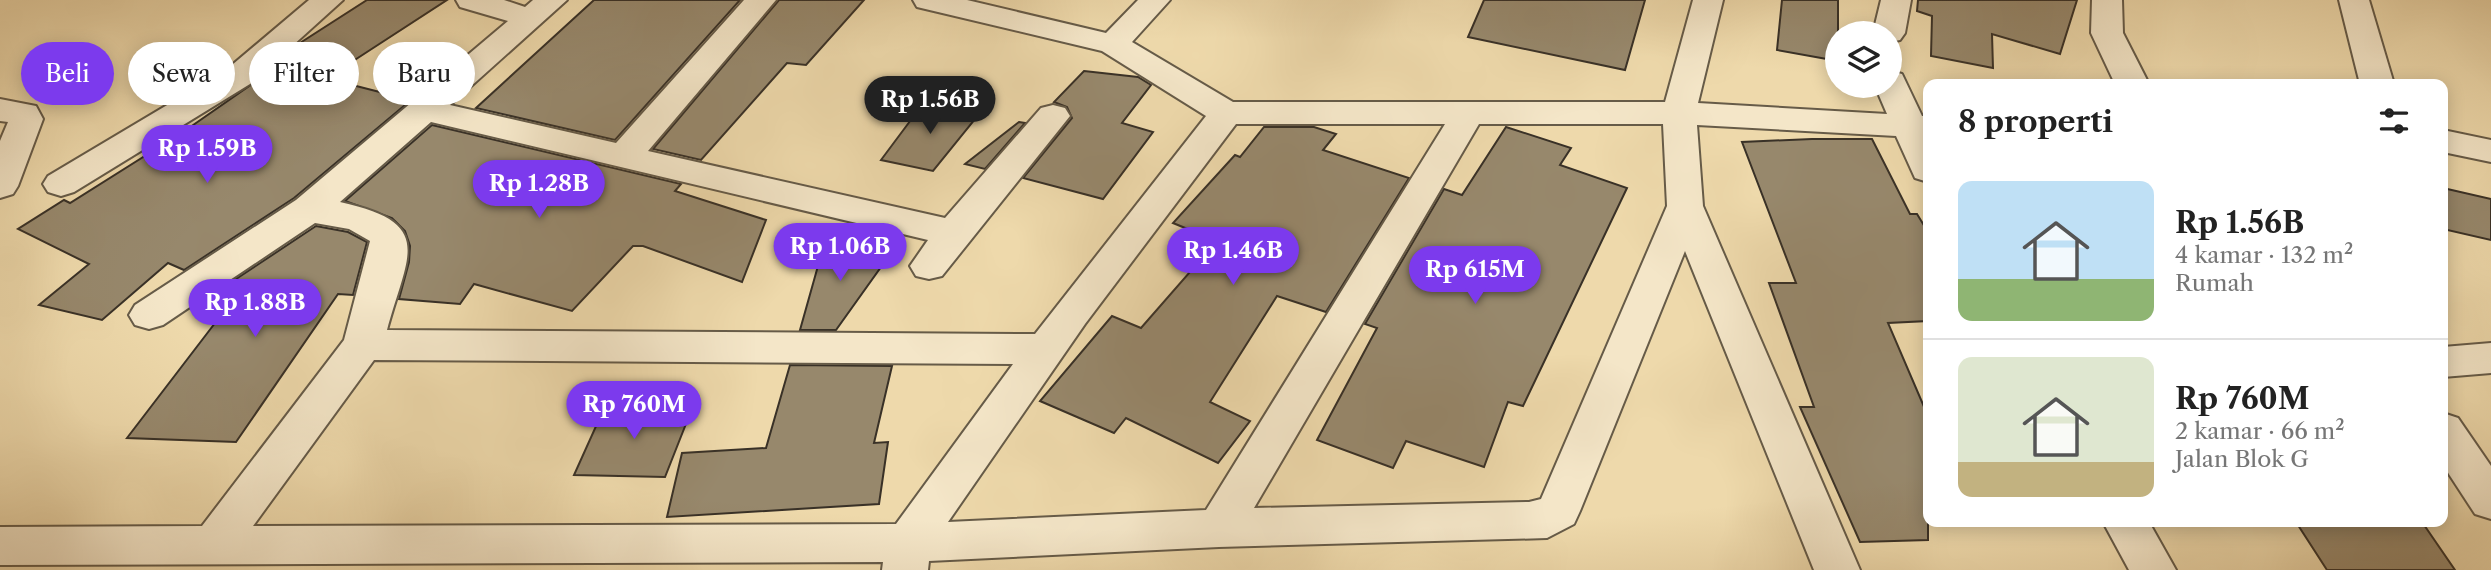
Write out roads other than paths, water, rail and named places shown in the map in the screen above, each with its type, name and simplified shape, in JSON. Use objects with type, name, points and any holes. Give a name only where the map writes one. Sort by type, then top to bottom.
[{"type":"street","points":[[61,184],[238,77],[328,0]]},
{"type":"street","points":[[471,0],[541,9]]},
{"type":"street","points":[[623,157],[761,0]]},
{"type":"street","points":[[928,0],[1113,44],[1226,113],[1679,113],[1919,127]]},
{"type":"street","points":[[1113,44],[1155,0]]},
{"type":"street","points":[[1709,0],[1679,113],[1685,206],[1837,570]]},
{"type":"street","points":[[1892,21],[1896,0]]},
{"type":"street","points":[[2107,0],[2104,11],[2109,44],[2129,79]]},
{"type":"street","points":[[2354,0],[2376,79]]},
{"type":"street","points":[[149,315],[309,209],[541,9]]},
{"type":"street","points":[[1901,98],[1919,127],[1923,146]]},
{"type":"street","points":[[0,110],[18,112],[26,119],[2,174]]},
{"type":"street","points":[[423,110],[953,233]]},
{"type":"street","points":[[906,556],[1046,349],[1226,113]]},
{"type":"street","points":[[1219,528],[1468,114]]},
{"type":"street","points":[[929,266],[953,233],[1053,116]]},
{"type":"street","points":[[2448,142],[2491,151]]},
{"type":"street","points":[[0,546],[906,556],[1219,528],[1547,519],[1558,511],[1685,206]]},
{"type":"street","points":[[212,547],[363,345],[388,251],[388,237],[380,227],[362,220],[309,209]]},
{"type":"street","points":[[363,345],[1046,349]]},
{"type":"street","points":[[2448,362],[2491,358]]},
{"type":"street","points":[[2448,437],[2491,501]]},
{"type":"street","points":[[2128,527],[2153,570]]}]
